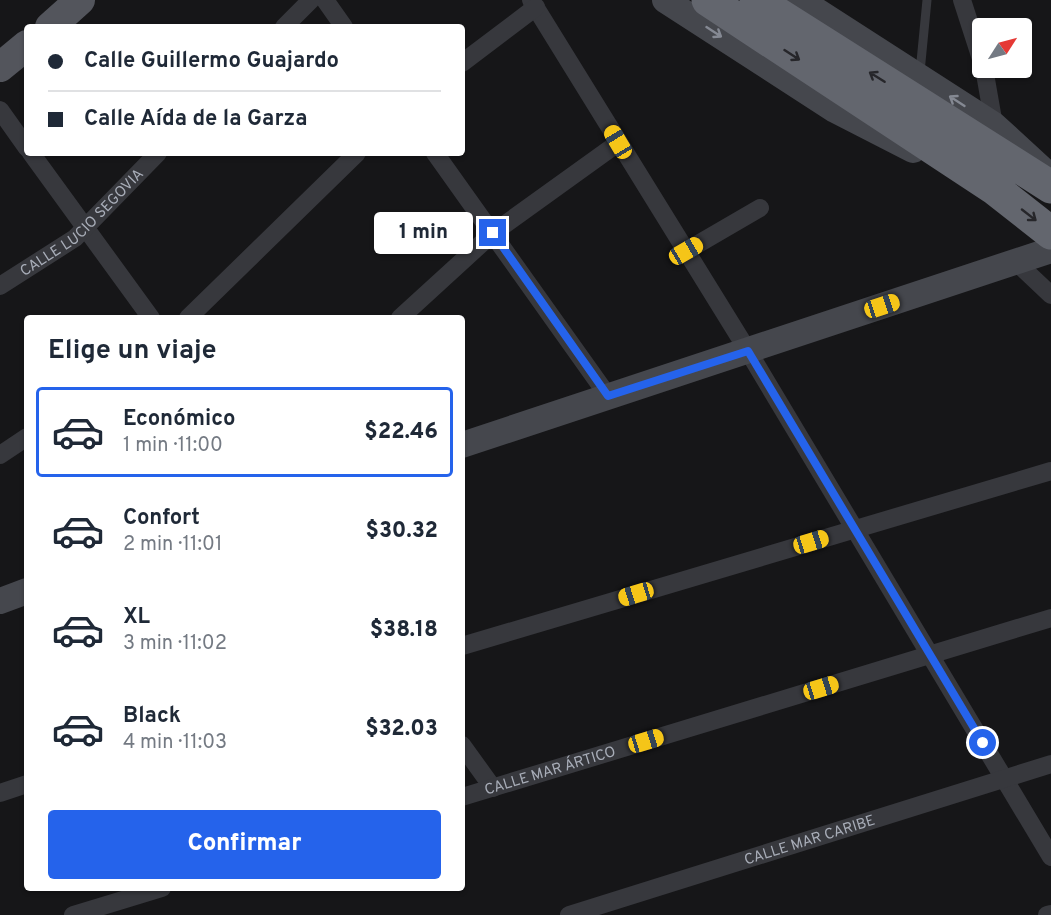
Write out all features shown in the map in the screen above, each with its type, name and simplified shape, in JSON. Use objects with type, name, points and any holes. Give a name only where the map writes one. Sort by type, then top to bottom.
[{"type":"highway","points":[[708,0],[833,66],[1051,187]]},
{"type":"highway","points":[[756,0],[833,66],[1051,233]]},
{"type":"main road","points":[[53,24],[80,0]]},
{"type":"main road","points":[[0,66],[24,47]]},
{"type":"street","points":[[287,24],[311,0]]},
{"type":"street","points":[[325,0],[342,24]]},
{"type":"street","points":[[665,0],[835,110],[995,189]]},
{"type":"street","points":[[962,0],[972,31]]},
{"type":"street","points":[[465,61],[534,4],[748,351],[1051,857]]},
{"type":"street","points":[[813,5],[994,125],[1051,177]]},
{"type":"street","points":[[986,78],[994,125]]},
{"type":"street","points":[[0,110],[24,144]]},
{"type":"street","points":[[403,315],[493,233],[618,142]]},
{"type":"street","points":[[33,156],[149,315]]},
{"type":"street","name":"CALLE LUCIO SEGOVIA","points":[[0,286],[75,238],[155,156]]},
{"type":"street","points":[[192,315],[354,156]]},
{"type":"street","points":[[437,156],[608,396]]},
{"type":"street","points":[[686,251],[760,208]]},
{"type":"street","points":[[465,444],[1051,250]]},
{"type":"street","points":[[1016,262],[1051,295]]},
{"type":"street","points":[[0,455],[24,439]]},
{"type":"street","points":[[465,645],[1051,471]]},
{"type":"street","points":[[0,601],[24,592]]},
{"type":"street","name":"CALLE MAR ÁRTICO","points":[[465,796],[1051,618]]},
{"type":"street","points":[[465,749],[493,788]]},
{"type":"street","name":"CALLE MAR CARIBE","points":[[569,915],[1051,764]]},
{"type":"street","points":[[0,793],[24,785]]},
{"type":"street","points":[[73,915],[152,891]]},
{"type":"lane","points":[[919,77],[927,0]]},
{"type":"route","points":[[493,233],[608,396],[748,351],[983,743]]}]
